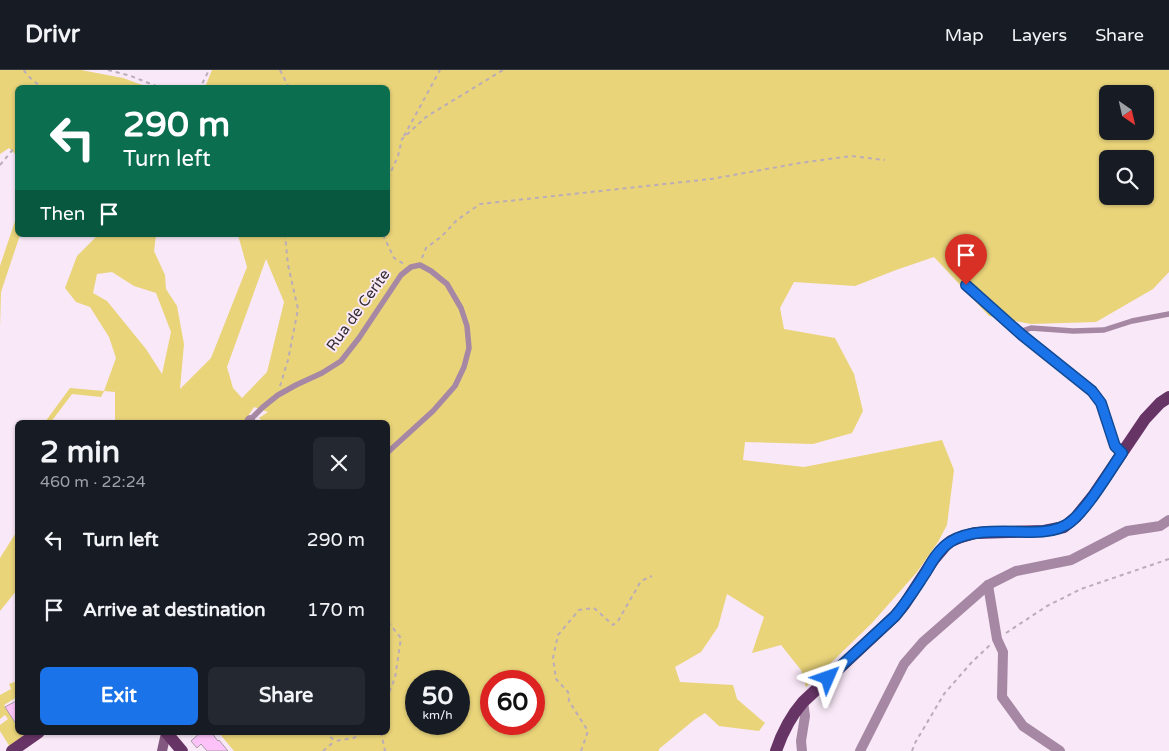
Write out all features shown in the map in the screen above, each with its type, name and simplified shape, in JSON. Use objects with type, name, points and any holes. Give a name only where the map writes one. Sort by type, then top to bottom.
[{"type":"main road","points":[[776,751],[785,727],[802,702],[895,616],[934,559],[948,543],[974,534],[1038,532],[1064,527],[1076,517],[1090,500],[1150,413],[1169,397]]},
{"type":"main road","points":[[12,751],[35,735]]},
{"type":"main road","points":[[168,735],[182,751]]},
{"type":"street","points":[[966,285],[1019,332],[1092,391],[1101,403],[1115,446],[1122,453]]},
{"type":"street","points":[[860,751],[904,664],[922,642],[988,585],[1016,571],[1071,560],[1127,531],[1160,526],[1169,520]]},
{"type":"street","points":[[988,585],[997,639],[1003,652],[1002,697],[1023,726],[1060,751]]},
{"type":"street","points":[[802,702],[805,716],[801,741],[802,751]]},
{"type":"street","points":[[162,751],[166,735]]},
{"type":"lane","name":"Rua de Cerite","points":[[251,420],[278,395],[322,373],[341,361],[359,338],[401,275],[411,267],[420,265]]},
{"type":"lane","points":[[390,450],[432,411],[455,386],[464,367],[469,348],[467,326],[462,308],[448,284],[420,265]]},
{"type":"lane","points":[[1019,332],[1031,328],[1073,331],[1104,330],[1132,321],[1169,314]]},
{"type":"path","points":[[24,70],[39,85]]},
{"type":"path","points":[[108,70],[131,76],[154,85]]},
{"type":"path","points":[[200,85],[209,70]]},
{"type":"path","points":[[280,70],[288,85]]},
{"type":"path","points":[[390,174],[398,156],[402,139],[440,70]]},
{"type":"path","points":[[402,139],[426,117],[504,70]]},
{"type":"path","points":[[0,165],[15,147]]},
{"type":"path","points":[[420,265],[426,248],[441,237],[457,220],[480,204],[711,179],[851,156],[885,160]]},
{"type":"path","points":[[278,395],[288,360],[298,309],[288,265],[285,237]]},
{"type":"path","points":[[383,237],[394,258],[411,267]]},
{"type":"path","points":[[912,751],[944,694],[971,663],[997,639],[1047,606],[1081,589],[1169,559]]},
{"type":"path","points":[[581,751],[588,731],[569,702],[568,692],[556,679],[553,658],[558,635],[579,610],[594,608],[612,625],[618,621],[641,581],[652,576]]},
{"type":"path","points":[[390,624],[401,638],[395,678],[390,690]]},
{"type":"path","points":[[328,735],[335,741]]},
{"type":"path","points":[[323,751],[335,741],[354,738],[358,735]]},
{"type":"path","points":[[382,735],[385,751]]},
{"type":"shaded area","points":[[0,70],[81,70],[123,78],[142,85],[15,85],[15,154],[9,148],[0,154]]},
{"type":"shaded area","points":[[212,70],[1169,70],[1169,272],[1153,289],[1096,322],[1031,324],[989,316],[934,257],[855,286],[794,282],[780,308],[784,329],[835,338],[854,374],[863,411],[852,433],[813,444],[745,442],[743,460],[804,467],[942,440],[954,470],[947,525],[938,542],[917,572],[872,623],[806,687],[801,670],[781,645],[752,653],[764,617],[727,594],[718,627],[701,652],[675,667],[680,682],[733,685],[737,699],[765,723],[759,731],[719,726],[705,713],[694,720],[659,751],[234,751],[221,735],[390,735],[390,420],[261,420],[259,418],[268,412],[254,407],[245,420],[115,420],[115,392],[104,391],[116,358],[109,337],[90,307],[76,302],[65,288],[77,256],[96,237],[156,237],[154,251],[165,275],[166,289],[177,306],[184,344],[180,389],[211,358],[247,267],[239,237],[390,237],[390,85],[206,85]],"holes":[[[266,259],[284,302],[267,372],[242,398],[233,388],[227,367]],[[112,272],[134,286],[156,293],[171,332],[162,374],[146,349],[107,301],[93,293],[97,274]]]},
{"type":"shaded area","points":[[15,221],[15,237],[19,237],[1,292],[0,328],[0,266]]},
{"type":"shaded area","points":[[70,388],[104,391],[101,397],[72,394],[52,420],[46,420]]},
{"type":"shaded area","points":[[15,534],[15,592],[0,611],[0,558]]},
{"type":"shaded area","points":[[15,682],[15,698],[4,705],[15,723],[15,735],[24,735],[10,747],[0,731],[0,725],[8,719],[5,715],[0,719],[0,695],[11,689],[9,684]]},
{"type":"building","points":[[15,702],[15,722],[5,707]]},
{"type":"building","points":[[198,735],[213,735],[228,751],[207,751],[201,744],[197,748],[191,741]]},
{"type":"route","points":[[828,678],[895,616],[938,553],[948,543],[954,539],[974,534],[1038,532],[1064,527],[1073,520],[1093,496],[1122,453],[1115,446],[1101,403],[1092,391],[1022,335],[966,285]]}]
